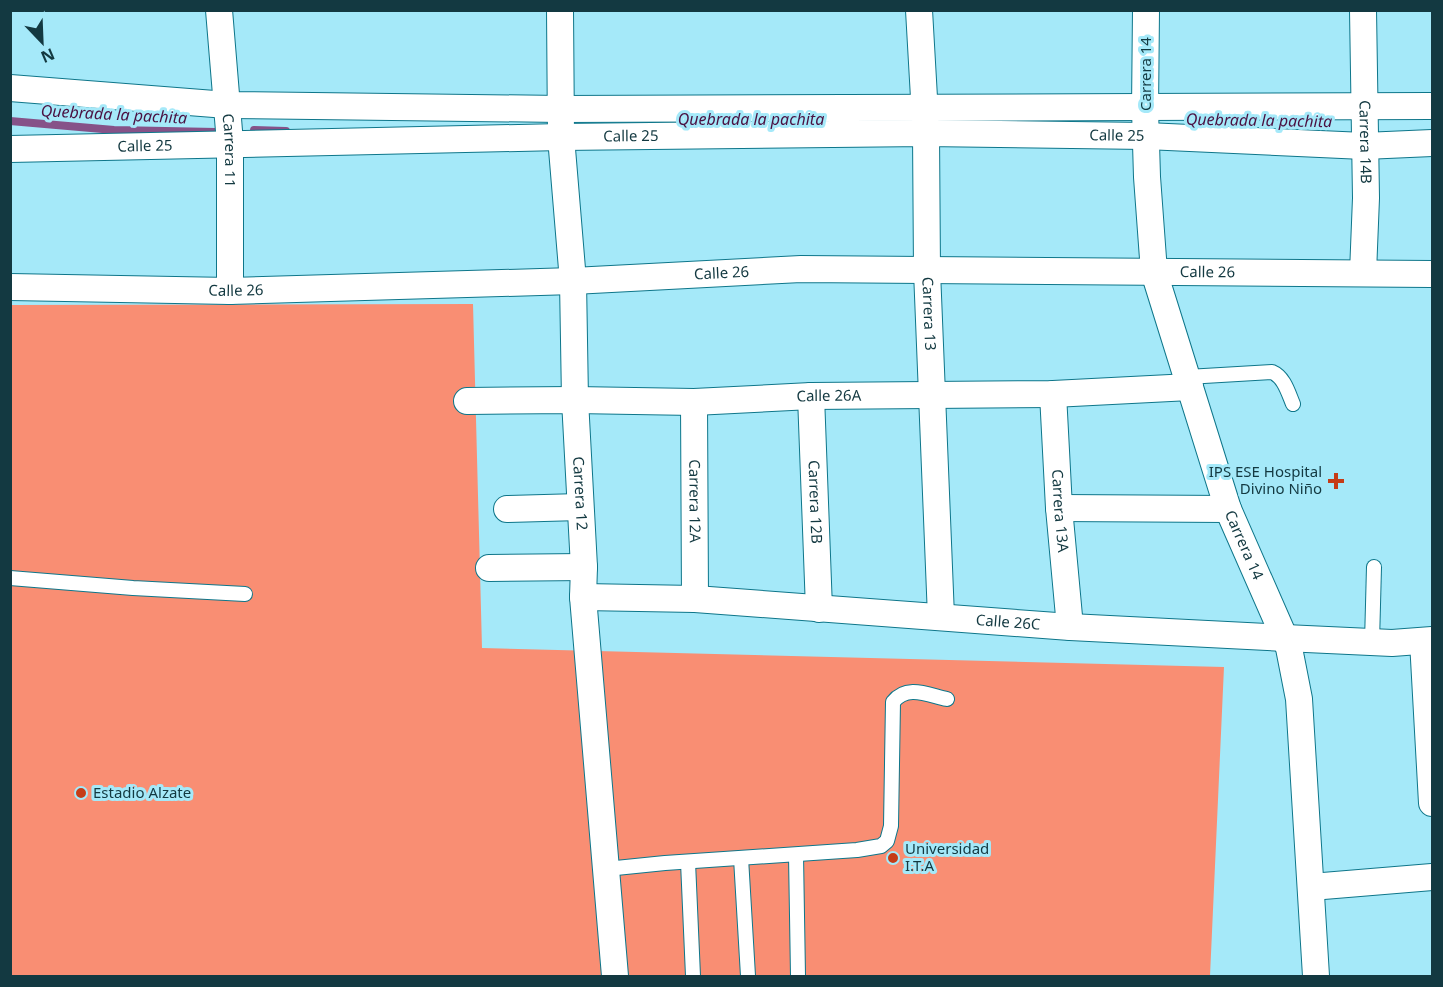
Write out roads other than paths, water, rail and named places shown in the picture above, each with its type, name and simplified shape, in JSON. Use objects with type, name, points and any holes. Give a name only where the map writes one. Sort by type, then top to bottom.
[{"type":"street","name":"Carrera 11","points":[[219,10],[230,143],[230,291]]},
{"type":"street","name":"Carrera 12","points":[[560,10],[561,137],[573,281],[575,400],[584,567],[583,597],[615,976]]},
{"type":"street","name":"Carrera 13","points":[[919,10],[925,121],[927,271],[941,617]]},
{"type":"street","name":"Carrera 14","points":[[1146,10],[1145,108],[1148,197],[1154,272],[1228,509],[1289,648],[1299,699],[1316,976]]},
{"type":"street","name":"Carrera 14B","points":[[1363,10],[1366,107],[1364,273]]},
{"type":"street","points":[[10,88],[227,105],[561,109],[925,121],[1145,108],[1432,106]]},
{"type":"street","name":"Calle 25","points":[[10,149],[561,137],[925,121],[1146,136],[1364,146],[1432,143]]},
{"type":"street","name":"Calle 26","points":[[10,287],[230,291],[573,281],[801,269],[1432,274]]},
{"type":"street","name":"Calle 26A","points":[[467,401],[694,402],[811,396],[1053,394],[1188,382]]},
{"type":"street","name":"Carrera 13A","points":[[1053,394],[1059,508],[1070,627]]},
{"type":"street","name":"Carrera 12B","points":[[811,396],[819,609]]},
{"type":"street","name":"Carrera 12A","points":[[694,402],[695,599]]},
{"type":"street","points":[[507,509],[580,507]]},
{"type":"street","points":[[1059,508],[1228,509]]},
{"type":"street","points":[[489,568],[584,567]]},
{"type":"street","name":"Calle 26C","points":[[583,597],[695,599],[1070,627],[1372,642],[1428,641]]},
{"type":"street","points":[[1428,641],[1432,803]]},
{"type":"street","points":[[1311,887],[1432,877]]},
{"type":"lane","points":[[1188,382],[1272,372],[1279,376],[1293,404]]},
{"type":"lane","points":[[1372,642],[1374,567]]},
{"type":"lane","points":[[10,578],[245,594]]},
{"type":"lane","points":[[606,868],[796,855],[880,846],[888,841],[891,826],[893,702],[898,695],[909,690],[947,699]]},
{"type":"lane","points":[[796,855],[798,976]]},
{"type":"lane","points":[[741,858],[748,976]]},
{"type":"lane","points":[[688,862],[693,976]]},
{"type":"waterway","name":"Quebrada la pachita","points":[[10,121],[114,130],[216,132]]},
{"type":"waterway","name":"Quebrada la pachita","points":[[254,130],[286,131]]},
{"type":"place","name":"IPS ESE Hospital Divino Niño","points":[[1336,481]]},
{"type":"place","name":"Estadio Alzate","points":[[81,793]]},
{"type":"place","name":"Universidad I.T.A","points":[[893,858]]}]
